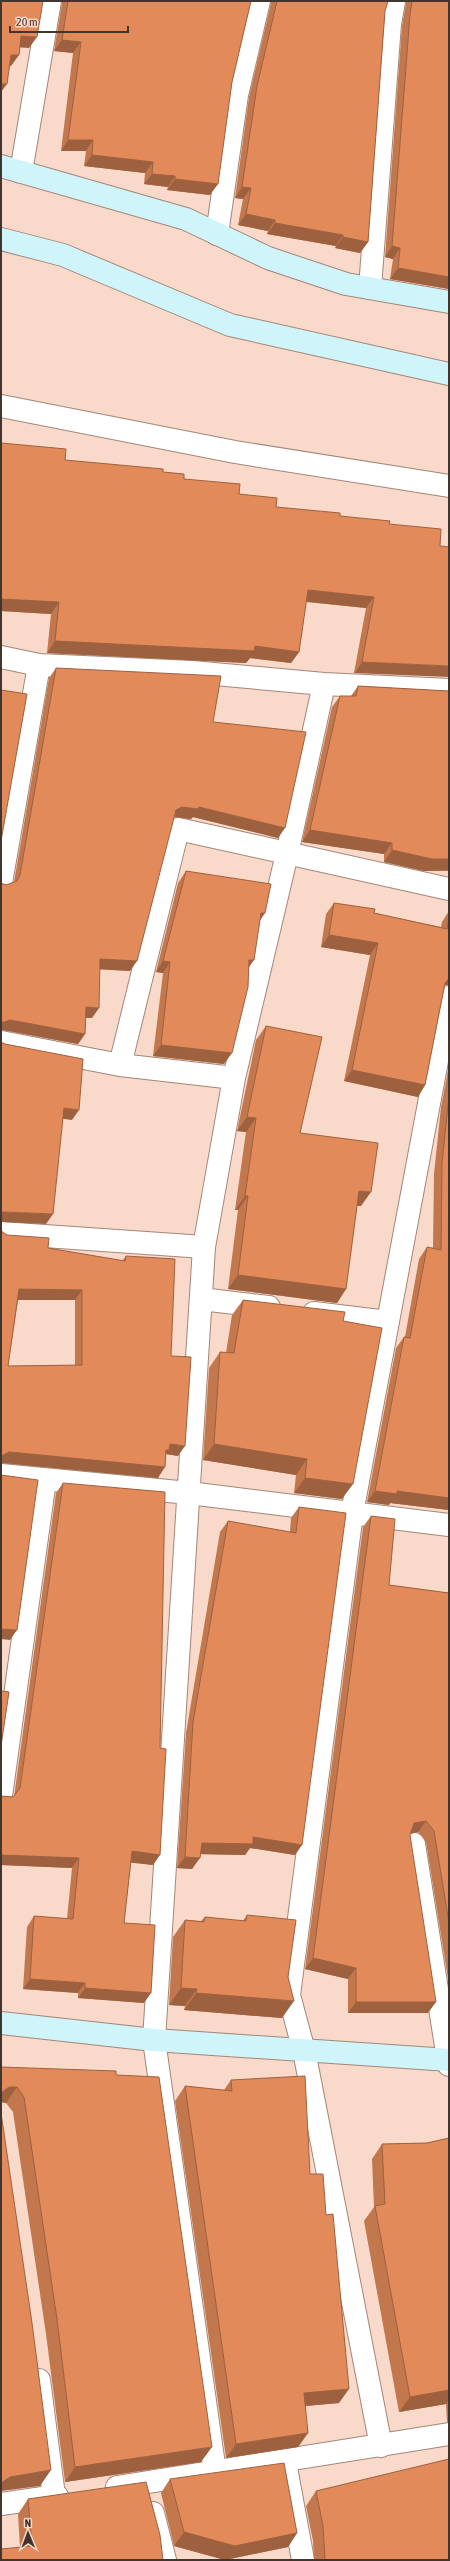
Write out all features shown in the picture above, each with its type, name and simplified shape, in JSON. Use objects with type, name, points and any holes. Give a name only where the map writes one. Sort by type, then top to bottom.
[{"type":"main road","points":[[11,169],[186,219],[268,258],[346,284],[449,302]]},
{"type":"main road","points":[[1,239],[63,255],[230,325],[449,374]]},
{"type":"main road","points":[[1,2023],[154,2040],[449,2061]]},
{"type":"street","points":[[11,169],[50,1]]},
{"type":"street","points":[[217,234],[238,95],[259,1]]},
{"type":"street","points":[[370,288],[390,24],[394,1]]},
{"type":"street","points":[[1,406],[235,452],[449,486]]},
{"type":"street","points":[[1,657],[39,665],[192,672],[324,684],[449,690]]},
{"type":"street","points":[[1,883],[39,665]]},
{"type":"street","points":[[215,2472],[154,2040],[204,1247],[234,1078],[287,854],[324,684]]},
{"type":"street","points":[[120,1065],[178,829],[449,889]]},
{"type":"street","points":[[381,2446],[304,2051],[289,1995],[352,1513],[449,997]]},
{"type":"street","points":[[1,1042],[120,1065],[234,1078]]},
{"type":"street","points":[[1,1233],[204,1247]]},
{"type":"street","points":[[201,1299],[388,1322]]},
{"type":"street","points":[[1,1475],[189,1494],[449,1525]]},
{"type":"street","points":[[1,1796],[45,1480]]},
{"type":"street","points":[[414,1844],[449,2061]]},
{"type":"street","points":[[37,2359],[54,2496]]},
{"type":"street","points":[[100,2489],[284,2462],[449,2434]]},
{"type":"street","points":[[284,2462],[303,2560]]},
{"type":"street","points":[[145,2483],[166,2560]]},
{"type":"street","points":[[1,2504],[77,2493]]},
{"type":"building","points":[[1,1],[43,1],[37,37],[21,36],[19,55],[11,55],[7,84],[1,84]]},
{"type":"building","points":[[68,1],[251,1],[232,82],[218,184],[175,179],[175,176],[152,174],[153,162],[92,155],[93,140],[68,140],[81,42],[62,40]]},
{"type":"building","points":[[277,1],[388,1],[385,11],[368,242],[343,237],[343,235],[275,223],[275,220],[246,214],[251,188],[242,187],[257,86]]},
{"type":"building","points":[[412,1],[449,1],[449,277],[398,268],[400,248],[392,246]]},
{"type":"building","points":[[1,443],[66,449],[65,460],[163,469],[163,472],[184,474],[184,479],[240,484],[239,494],[277,498],[276,507],[340,513],[340,516],[390,521],[389,524],[441,529],[440,546],[449,547],[449,666],[362,662],[374,597],[308,590],[299,652],[255,646],[254,651],[55,641],[59,602],[1,599]]},
{"type":"building","points":[[56,668],[221,676],[213,722],[306,732],[285,828],[199,807],[198,809],[182,807],[176,810],[137,961],[100,959],[99,1008],[86,1007],[85,1034],[10,1020],[1,1023],[1,883],[6,885],[17,881],[20,875]]},
{"type":"building","points":[[358,686],[449,691],[449,859],[432,859],[392,850],[392,843],[310,830],[340,696],[356,696]]},
{"type":"building","points":[[1,690],[27,694],[1,841]]},
{"type":"building","points":[[186,871],[271,884],[265,913],[261,913],[254,960],[249,960],[248,987],[232,1053],[161,1045],[170,962],[163,961]]},
{"type":"building","points":[[334,903],[375,909],[374,913],[447,929],[449,916],[449,978],[445,983],[425,1085],[352,1070],[378,943],[329,935]]},
{"type":"building","points":[[266,1026],[322,1037],[300,1133],[378,1143],[371,1192],[359,1191],[346,1289],[238,1275],[248,1196],[245,1196],[256,1118],[247,1117]]},
{"type":"building","points":[[1,1042],[83,1059],[79,1110],[64,1108],[53,1214],[1,1213]]},
{"type":"building","points":[[449,1096],[449,1498],[397,1491],[397,1494],[375,1491],[404,1337],[410,1338],[427,1247],[441,1250],[442,1163]]},
{"type":"building","points":[[1,1231],[7,1235],[49,1238],[48,1248],[125,1261],[126,1256],[175,1259],[171,1356],[191,1357],[185,1446],[170,1444],[169,1450],[166,1450],[165,1467],[9,1452],[1,1456]],"holes":[[[19,1289],[82,1290],[82,1365],[8,1366]]]},
{"type":"building","points":[[243,1300],[345,1312],[343,1321],[382,1328],[353,1484],[305,1478],[307,1459],[214,1444],[220,1352],[234,1353]]},
{"type":"building","points":[[1,1475],[38,1480],[17,1630],[1,1629]]},
{"type":"building","points":[[63,1483],[165,1492],[160,1748],[166,1749],[160,1855],[132,1851],[124,1923],[155,1925],[151,1993],[85,1988],[85,1983],[30,1979],[34,1916],[73,1919],[79,1858],[1,1855],[1,1796],[13,1797],[20,1788]]},
{"type":"building","points":[[299,1507],[346,1513],[302,1845],[253,1837],[253,1844],[202,1843],[200,1858],[185,1857],[193,1722],[228,1521],[296,1533]]},
{"type":"building","points":[[371,1516],[395,1519],[389,1585],[449,1593],[449,1923],[434,1831],[426,1821],[414,1823],[410,1835],[436,2002],[356,2002],[356,1968],[313,1958]]},
{"type":"building","points":[[1,1691],[9,1692],[1,1746]]},
{"type":"building","points":[[247,1915],[296,1920],[288,1977],[294,2001],[196,1993],[197,1989],[181,1988],[185,1920],[204,1922],[205,1917],[246,1921]]},
{"type":"building","points":[[1,2067],[116,2071],[116,2075],[159,2077],[212,2447],[75,2467],[57,2319],[24,2097],[17,2087],[9,2087],[1,2093]]},
{"type":"building","points":[[305,2076],[310,2174],[323,2174],[326,2215],[333,2214],[349,2389],[304,2393],[308,2433],[236,2444],[185,2086],[232,2091],[231,2080]]},
{"type":"building","points":[[1,2113],[32,2323],[51,2470],[10,2477],[1,2483]]},
{"type":"building","points":[[449,2138],[449,2390],[410,2397],[375,2206],[385,2204],[382,2144],[427,2143]]},
{"type":"building","points":[[449,2459],[449,2560],[325,2560],[323,2526],[316,2491]]},
{"type":"building","points":[[284,2463],[297,2533],[235,2546],[184,2532],[170,2479]]},
{"type":"building","points":[[146,2482],[160,2535],[163,2560],[1,2560],[1,2549],[32,2546],[28,2499]]}]
